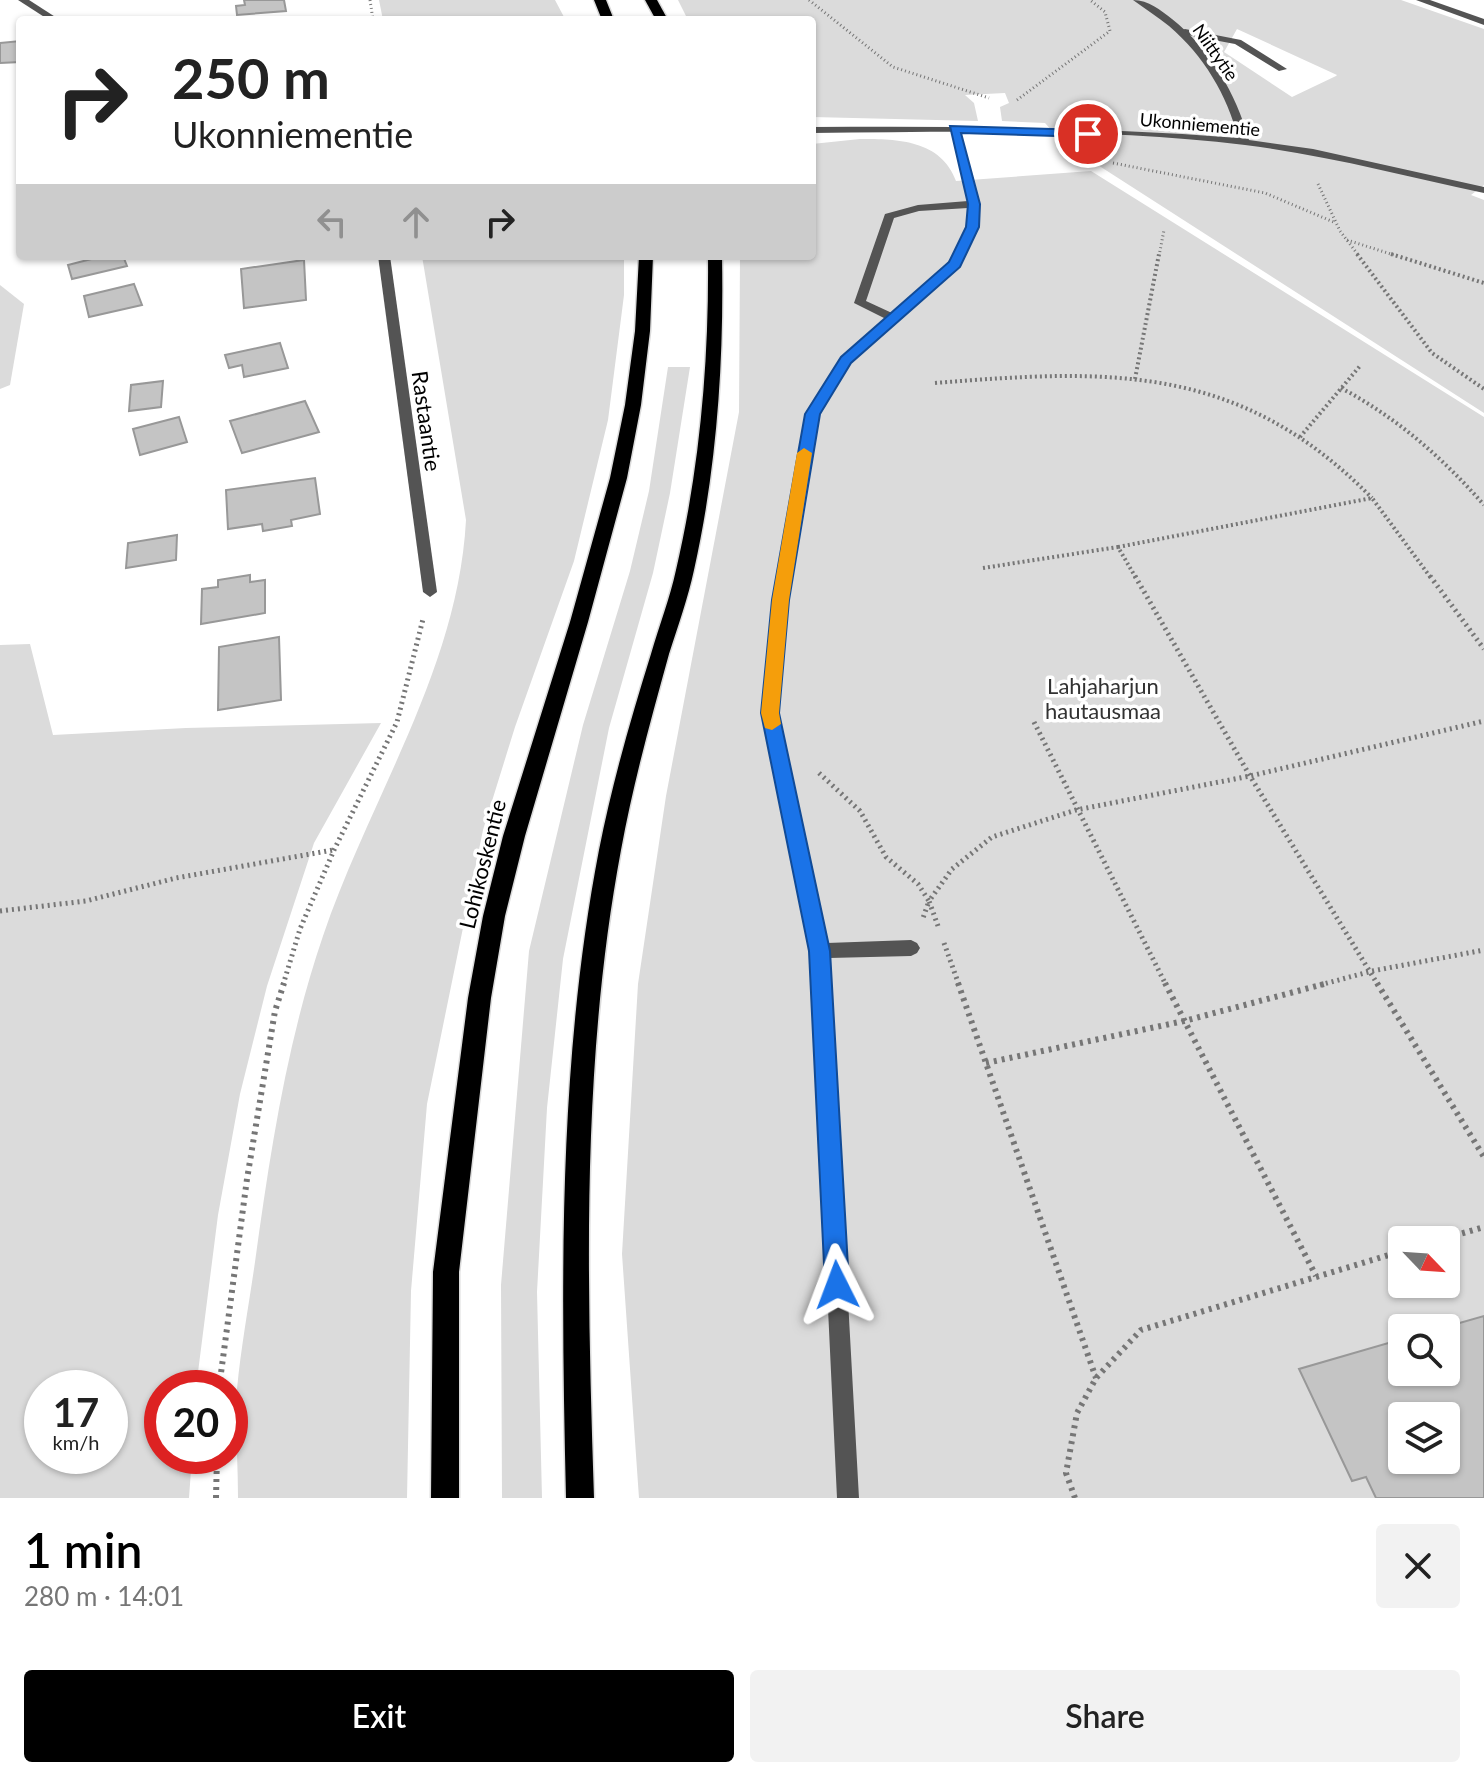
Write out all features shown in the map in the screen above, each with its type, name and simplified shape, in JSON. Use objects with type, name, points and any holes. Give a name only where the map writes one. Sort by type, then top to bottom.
[{"type":"main road","name":"Lohikoskentie","points":[[445,1498],[445,1285],[465,1100],[487,952],[514,837],[596,571],[632,419],[646,295],[646,260]]},
{"type":"main road","points":[[580,1498],[574,1265],[580,1095],[592,979],[610,852],[634,745],[688,559],[707,424],[716,301],[715,260]]},
{"type":"street","points":[[23,0],[49,16]]},
{"type":"street","name":"Niittytie","points":[[1138,0],[1185,32],[1239,115],[1244,142]]},
{"type":"street","points":[[1421,0],[1484,22]]},
{"type":"street","points":[[1185,32],[1238,42],[1282,69]]},
{"type":"street","points":[[848,1498],[820,951],[770,713],[780,600],[812,414],[846,360],[955,264],[973,227],[974,204],[954,129]]},
{"type":"street","name":"Ukonniementie","points":[[816,130],[954,129],[1146,134],[1244,142],[1313,152],[1484,190]]},
{"type":"street","points":[[894,318],[860,303],[889,216],[918,208],[974,204]]},
{"type":"street","name":"Rastaantie","points":[[385,260],[430,592]]},
{"type":"street","points":[[820,951],[911,948]]},
{"type":"path","points":[[809,0],[893,67],[992,99],[993,130]]},
{"type":"path","points":[[1016,101],[1110,31],[1105,12],[1090,0]]},
{"type":"path","points":[[1059,133],[1120,166],[1265,193],[1336,223]]},
{"type":"path","points":[[1313,152],[1319,187],[1346,240],[1432,353],[1484,389]]},
{"type":"path","points":[[1135,379],[1164,230]]},
{"type":"path","points":[[1346,240],[1484,283]]},
{"type":"path","points":[[1300,437],[1360,366]]},
{"type":"path","points":[[935,383],[1054,375],[1111,375],[1170,384],[1227,400],[1279,424],[1332,459],[1372,498],[1484,649]]},
{"type":"path","points":[[1341,388],[1377,406],[1416,434],[1456,471],[1484,505]]},
{"type":"path","points":[[983,568],[1118,547],[1372,498]]},
{"type":"path","points":[[1118,547],[1250,776],[1484,1157]]},
{"type":"path","points":[[221,1370],[247,1179],[275,1011],[300,929],[334,850],[397,722],[430,592]]},
{"type":"path","points":[[911,948],[929,901],[952,869],[992,837],[1076,810],[1250,776],[1484,721]]},
{"type":"path","points":[[1034,722],[1076,810],[1316,1276]]},
{"type":"path","points":[[810,761],[860,811],[886,857],[918,884],[929,901],[1096,1378]]},
{"type":"path","points":[[0,911],[86,901],[176,878],[334,850]]},
{"type":"path","points":[[986,1063],[1184,1021],[1372,971],[1484,950]]},
{"type":"path","points":[[1460,1234],[1484,1227]]},
{"type":"path","points":[[1075,1498],[1066,1473],[1077,1413],[1096,1378],[1141,1330],[1388,1255]]},
{"type":"path","points":[[216,1498],[217,1474]]},
{"type":"green space","points":[[379,0],[555,0],[563,16],[382,16]]},
{"type":"green space","points":[[678,0],[1401,0],[1484,29],[1484,185],[1471,195],[1484,200],[1484,413],[1062,142],[1045,123],[1002,121],[1000,107],[1009,103],[1005,93],[965,95],[974,103],[978,121],[816,117],[816,16],[686,16]],"holes":[[[1237,29],[1337,75],[1292,97],[1224,52]]]},
{"type":"green space","name":"Lahjaharjun hautausmaa","points":[[860,139],[903,141],[940,157],[956,181],[1091,171],[1484,417],[1484,1498],[639,1498],[622,1254],[638,984],[666,796],[739,412],[740,260],[816,260],[816,144]]},
{"type":"green space","points":[[423,260],[624,260],[624,295],[608,420],[574,561],[515,727],[483,830],[427,1104],[411,1291],[407,1498],[238,1498],[237,1474],[248,1474],[248,1370],[239,1370],[241,1357],[274,1139],[299,1016],[342,884],[430,681],[447,629],[459,575],[466,520]]},
{"type":"green space","points":[[0,285],[24,304],[10,385],[0,389]]},
{"type":"green space","points":[[668,367],[690,367],[670,493],[653,573],[609,728],[563,959],[547,1108],[537,1292],[542,1498],[502,1498],[501,1285],[529,951],[583,725],[630,571],[649,491]]},
{"type":"green space","points":[[30,644],[53,735],[381,723],[314,843],[267,986],[240,1094],[218,1215],[198,1370],[144,1370],[144,1474],[191,1474],[189,1498],[0,1498],[0,645]]},
{"type":"building","points":[[244,0],[284,0],[286,11],[237,15],[236,6],[245,5]]},
{"type":"building","points":[[16,41],[16,62],[0,63],[0,43]]},
{"type":"building","points":[[87,260],[125,260],[127,266],[72,279],[68,265]]},
{"type":"building","points":[[304,260],[306,300],[244,308],[241,269]]},
{"type":"building","points":[[134,284],[142,305],[89,317],[84,296]]},
{"type":"building","points":[[280,343],[288,368],[244,377],[242,365],[229,368],[225,355]]},
{"type":"building","points":[[163,381],[161,407],[129,411],[131,385]]},
{"type":"building","points":[[305,401],[319,432],[242,453],[230,421]]},
{"type":"building","points":[[179,417],[187,442],[140,455],[133,429]]},
{"type":"building","points":[[315,478],[320,514],[291,520],[292,526],[263,531],[262,524],[228,529],[226,490]]},
{"type":"building","points":[[177,535],[176,560],[126,568],[128,543]]},
{"type":"building","points":[[250,575],[250,582],[265,580],[265,613],[201,624],[202,589],[218,587],[218,580]]},
{"type":"building","points":[[279,637],[281,700],[218,710],[219,647]]},
{"type":"building","points":[[1484,1316],[1484,1498],[1376,1498],[1366,1477],[1352,1481],[1299,1369],[1388,1343],[1388,1386],[1460,1386],[1460,1323]]},
{"type":"slow traffic","points":[[772,724],[770,713],[780,600],[804,453]]},
{"type":"route","points":[[837,1285],[820,951],[770,713],[780,600],[812,414],[846,360],[955,264],[973,227],[974,204],[954,129],[1088,134]]}]
